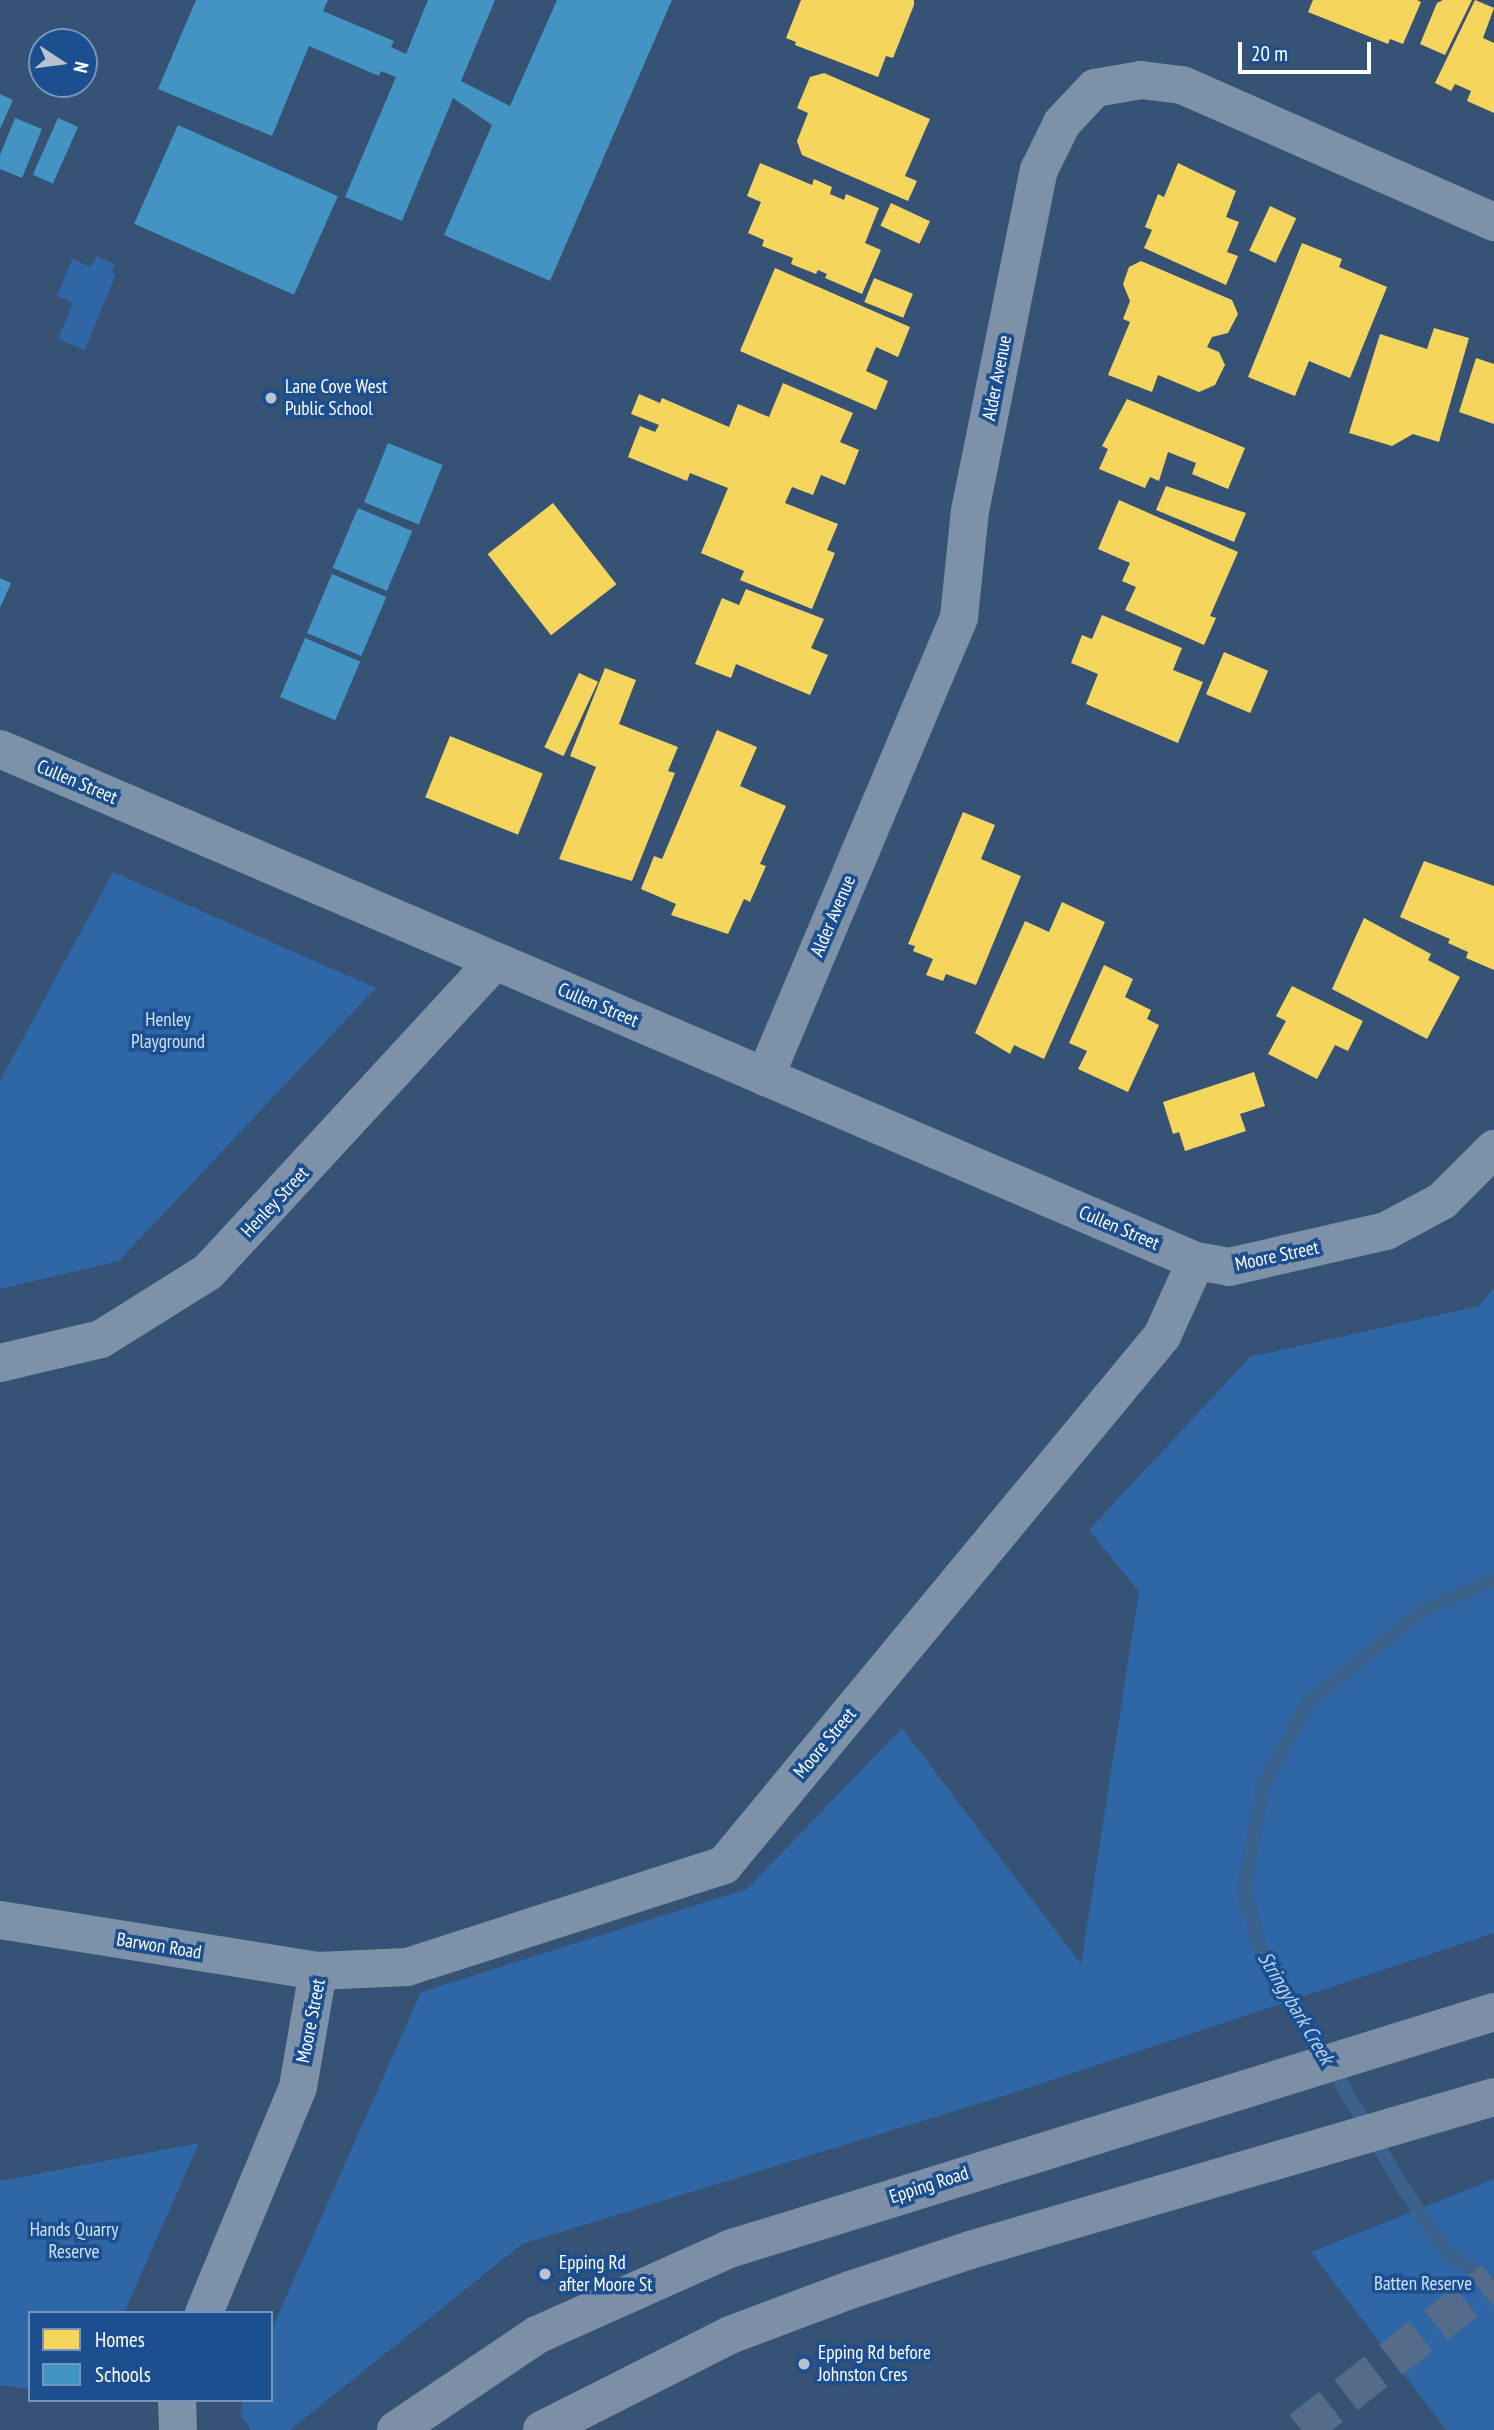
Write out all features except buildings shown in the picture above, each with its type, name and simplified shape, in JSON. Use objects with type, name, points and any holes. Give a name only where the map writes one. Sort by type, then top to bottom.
[{"type":"main road","name":"Epping Road","points":[[396,2430],[537,2335],[729,2249],[1050,2147],[1494,2012]]},
{"type":"main road","points":[[542,2430],[730,2334],[958,2254],[1494,2097]]},
{"type":"street","name":"Alder Avenue","points":[[765,1076],[959,617],[970,511],[1039,170],[1062,123],[1095,88],[1141,80],[1182,85],[1494,222]]},
{"type":"street","name":"Cullen Street","points":[[0,749],[1196,1261]]},
{"type":"street","name":"Henley Street","points":[[0,1363],[101,1339],[208,1272],[495,961]]},
{"type":"street","name":"Moore Street","points":[[205,2311],[298,2087],[318,1971],[407,1967],[723,1865],[1163,1336],[1196,1261],[1229,1267],[1387,1231],[1442,1201],[1494,1149]]},
{"type":"street","name":"Barwon Road","points":[[0,1920],[318,1971]]},
{"type":"street","points":[[177,2402],[178,2430]]},
{"type":"green space","points":[[96,256],[115,264],[112,272],[116,274],[85,350],[58,339],[73,303],[57,296],[72,259],[91,267]]},
{"type":"green space","name":"Henley Playground","points":[[113,872],[376,988],[119,1261],[0,1289],[0,1081]]},
{"type":"green space","points":[[1494,1288],[1494,1933],[1004,2096],[522,2244],[290,2430],[251,2430],[240,2414],[243,2402],[273,2402],[273,2326],[421,1992],[747,1889],[902,1728],[1081,1964],[1139,1592],[1089,1530],[1250,1357],[1479,1306]]},
{"type":"green space","name":"Hands Quarry Reserve","points":[[199,2143],[125,2311],[28,2311],[28,2389],[0,2385],[0,2181]]},
{"type":"green space","name":"Batten Reserve","points":[[1494,2179],[1494,2430],[1446,2430],[1311,2252]]},
{"type":"waterway","name":"Stringybark Creek","points":[[1494,1580],[1424,1610],[1309,1701],[1263,1786],[1244,1889],[1259,1945],[1407,2194],[1447,2252],[1494,2286]]},
{"type":"tunnel","points":[[1301,2430],[1494,2280]]},
{"type":"place","name":"Lane Cove West Public School","points":[[271,398]]},
{"type":"place","name":"Epping Rd after Moore St","points":[[545,2274]]},
{"type":"place","name":"Epping Rd before Johnston Cres","points":[[804,2364]]}]
